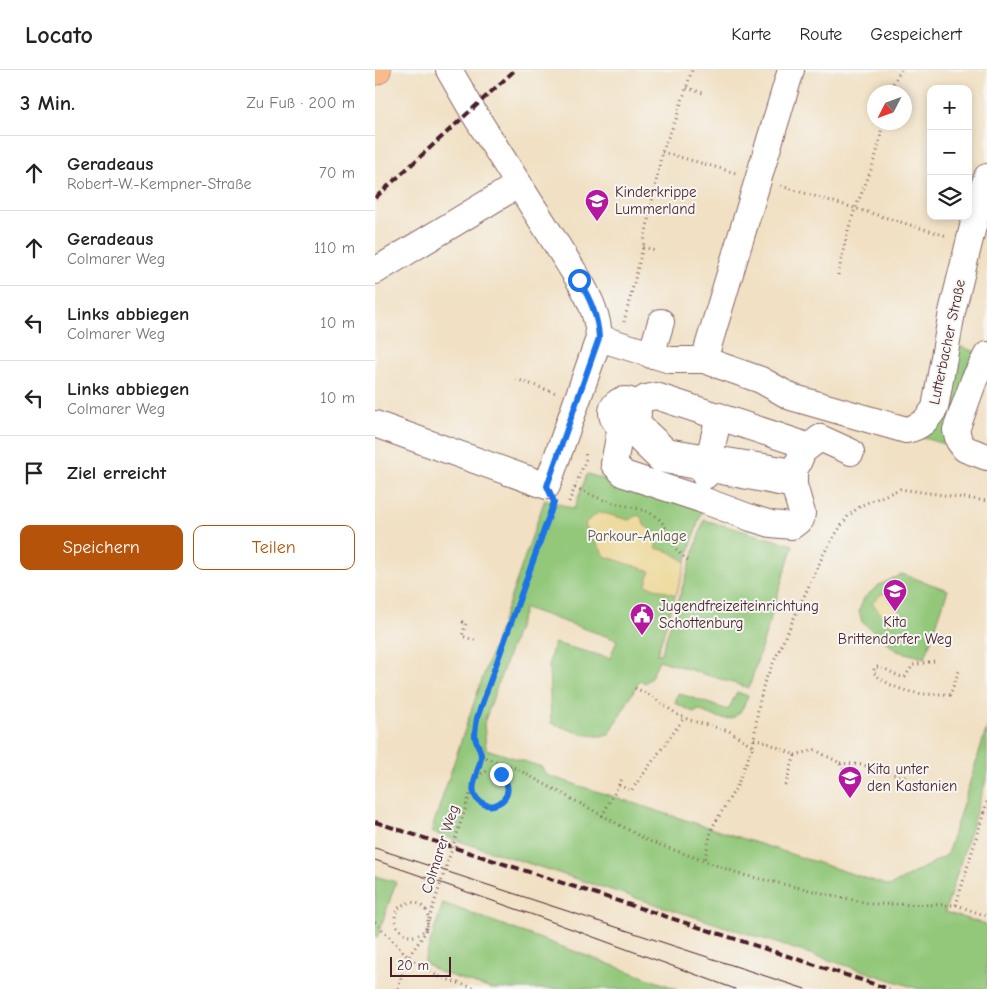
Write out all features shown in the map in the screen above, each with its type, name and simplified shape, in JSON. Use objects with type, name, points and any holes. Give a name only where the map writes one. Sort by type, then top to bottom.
[{"type":"street","points":[[375,424],[547,486],[576,400],[609,341],[598,325],[593,305],[579,280],[475,115],[449,70]]},
{"type":"street","points":[[703,360],[791,70]]},
{"type":"street","name":"Lutterbacher Straße","points":[[609,341],[670,360],[703,360],[761,380],[791,397],[906,430],[917,428],[927,420],[935,408],[952,312],[980,198],[987,177]]},
{"type":"street","points":[[375,271],[519,184]]},
{"type":"street","points":[[651,354],[661,322]]},
{"type":"street","points":[[987,355],[974,380],[956,430],[959,440],[965,449],[987,457]]},
{"type":"street","points":[[657,396],[719,416],[801,444],[797,469],[801,519],[792,526],[771,524],[751,518],[624,474],[614,464],[630,420],[646,398],[657,396]]},
{"type":"street","points":[[700,499],[719,416]]},
{"type":"street","points":[[630,420],[660,458],[755,472],[797,469],[820,438],[851,452]]},
{"type":"street","points":[[751,518],[761,430]]},
{"type":"path","points":[[609,341],[643,247],[662,152],[692,70]]},
{"type":"path","points":[[892,85],[901,70]]},
{"type":"path","points":[[687,88],[703,93]]},
{"type":"path","points":[[838,275],[847,233],[855,208],[875,161],[881,142],[882,130]]},
{"type":"path","points":[[662,152],[969,243]]},
{"type":"path","points":[[643,247],[654,250]]},
{"type":"path","points":[[516,379],[576,400]]},
{"type":"path","name":"Colmarer Weg","points":[[398,989],[408,958],[427,928],[428,916],[426,910],[413,902],[401,906],[396,914],[396,925],[405,935],[414,936],[426,928],[473,785],[477,776],[489,771],[501,774],[507,782],[507,792],[504,799],[498,804],[490,806],[477,800],[473,792],[475,776],[481,756],[475,738],[477,718],[554,502],[547,486]]},
{"type":"path","points":[[575,488],[604,500],[646,512],[658,518],[666,528],[682,557],[691,561]]},
{"type":"path","points":[[704,861],[712,828],[742,781],[753,746],[764,683],[825,553],[848,516],[862,505],[900,489],[987,501]]},
{"type":"path","points":[[462,622],[466,623],[462,636],[477,641]]},
{"type":"path","points":[[934,661],[913,665],[905,677],[895,675],[881,666],[875,667],[873,672],[881,680],[914,693],[950,695],[960,668]]},
{"type":"path","points":[[635,688],[650,695],[684,718],[729,731],[753,746]]},
{"type":"path","points":[[619,785],[631,790],[684,718]]},
{"type":"path","points":[[754,739],[761,740],[795,755],[815,750],[840,763],[863,765],[905,777],[903,781]]},
{"type":"path","points":[[785,786],[795,755]]},
{"type":"path","points":[[481,756],[515,768],[649,841],[743,875],[871,904],[955,906],[987,916]]},
{"type":"path","points":[[840,763],[842,770],[858,783]]},
{"type":"path","points":[[602,816],[623,777]]},
{"type":"path","points":[[955,906],[987,802]]},
{"type":"path","points":[[375,922],[408,958],[437,976],[476,989]]},
{"type":"green space","points":[[955,345],[979,353],[958,448],[920,437]]},
{"type":"green space","name":"Parkour-Anlage","points":[[587,474],[702,510],[657,654],[661,654],[704,520],[793,545],[749,688],[659,660],[651,678],[645,683],[640,680],[610,733],[597,736],[589,735],[551,723],[549,663],[554,643],[610,658],[617,640],[525,608],[484,723],[486,749],[542,767],[546,775],[890,886],[947,855],[987,727],[987,777],[945,912],[987,925],[987,989],[919,989],[431,832],[545,499],[574,509]]},
{"type":"green space","points":[[902,574],[948,590],[925,658],[897,651],[862,622],[859,611],[864,598],[879,585]]},
{"type":"green space","points":[[737,692],[748,696],[739,713],[728,719],[715,717],[698,710],[695,713],[675,703],[678,693],[728,710]]},
{"type":"green space","points":[[375,876],[396,882],[377,938],[375,937]]},
{"type":"green space","points":[[443,903],[677,989],[492,989],[439,972],[424,962]]},
{"type":"sand","points":[[599,512],[629,520],[638,515],[643,520],[644,525],[656,534],[656,548],[670,552],[686,562],[676,595],[646,585],[650,571],[604,556],[585,523]]},
{"type":"sand","points":[[883,593],[903,615],[891,625],[872,603]]},
{"type":"tram line","points":[[375,848],[805,989]]},
{"type":"tram line","points":[[375,860],[539,917],[735,989]]},
{"type":"railway","points":[[375,198],[515,70]]},
{"type":"railway","points":[[375,822],[889,989]]},
{"type":"place","name":"Kinderkrippe Lummerland","points":[[597,222]]},
{"type":"place","name":"Kita Brittendorfer Weg","points":[[895,612]]},
{"type":"place","name":"Jugendfreizeiteinrichtung Schottenburg","points":[[642,636]]},
{"type":"place","name":"Kita unter den Kastanien","points":[[850,799]]},
{"type":"route","points":[[501,774],[508,787],[504,799],[498,804],[490,806],[477,800],[473,792],[475,776],[481,756],[475,738],[477,718],[554,502],[547,486],[599,338],[593,305],[579,280]]}]
